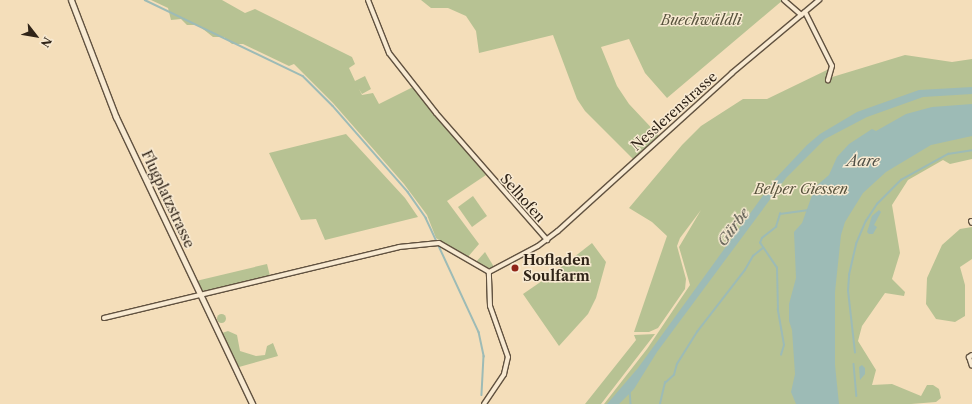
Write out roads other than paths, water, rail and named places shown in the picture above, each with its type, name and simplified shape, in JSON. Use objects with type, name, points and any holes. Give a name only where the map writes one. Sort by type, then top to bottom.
[{"type":"street","name":"Flugplatzstrasse","points":[[71,0],[116,117],[252,404]]},
{"type":"street","name":"Selhofen","points":[[368,0],[389,54],[440,119],[547,240],[489,272]]},
{"type":"street","points":[[784,0],[801,15]]},
{"type":"street","name":"Nesslerenstrasse","points":[[547,240],[732,73],[819,0]]},
{"type":"street","points":[[805,12],[832,66],[828,80]]},
{"type":"street","points":[[104,318],[392,249],[437,243],[489,272],[490,306],[508,357],[504,374],[484,404]]},
{"type":"street","points":[[972,355],[969,357],[972,366]]},
{"type":"water","points":[[972,87],[972,94],[923,97],[867,117],[825,139],[786,178],[657,352],[634,389],[619,404],[607,404],[638,368],[775,179],[807,145],[820,134],[857,112],[919,90]]},
{"type":"water","name":"Aare","points":[[972,104],[972,136],[931,145],[886,172],[863,193],[845,222],[841,235],[835,292],[835,365],[839,404],[796,404],[791,392],[795,374],[792,330],[789,321],[789,304],[796,278],[794,232],[802,223],[815,187],[829,175],[837,157],[849,144],[872,129],[876,131],[906,114],[932,107]]},
{"type":"water","points":[[879,210],[881,212],[874,225],[877,227],[873,234],[869,234],[867,232],[872,216]]},
{"type":"water","points":[[862,365],[865,368],[865,374],[860,380],[859,367]]},
{"type":"waterway","points":[[145,0],[303,76],[333,106],[408,192],[426,218],[479,332],[484,356],[482,395]]},
{"type":"waterway","points":[[855,353],[848,291],[849,275],[856,244],[866,221],[877,204],[901,180],[948,154],[972,150]]},
{"type":"waterway","points":[[781,355],[784,345],[778,310],[777,268],[760,243],[762,238],[776,227],[780,214],[807,210]]},
{"type":"waterway","points":[[660,404],[665,383],[674,375],[677,364],[697,332],[745,270],[753,256],[763,248]]},
{"type":"waterway","points":[[854,364],[857,396]]},
{"type":"waterway","points":[[630,390],[631,404]]},
{"type":"place","name":"Hofladen Soulfarm","points":[[515,268]]},
{"type":"park label","name":"Buechwäldli","points":[[701,20]]},
{"type":"park label","name":"Belper Giessen","points":[[801,189]]},
{"type":"water label","name":"Gürbe","points":[[733,227]]}]
